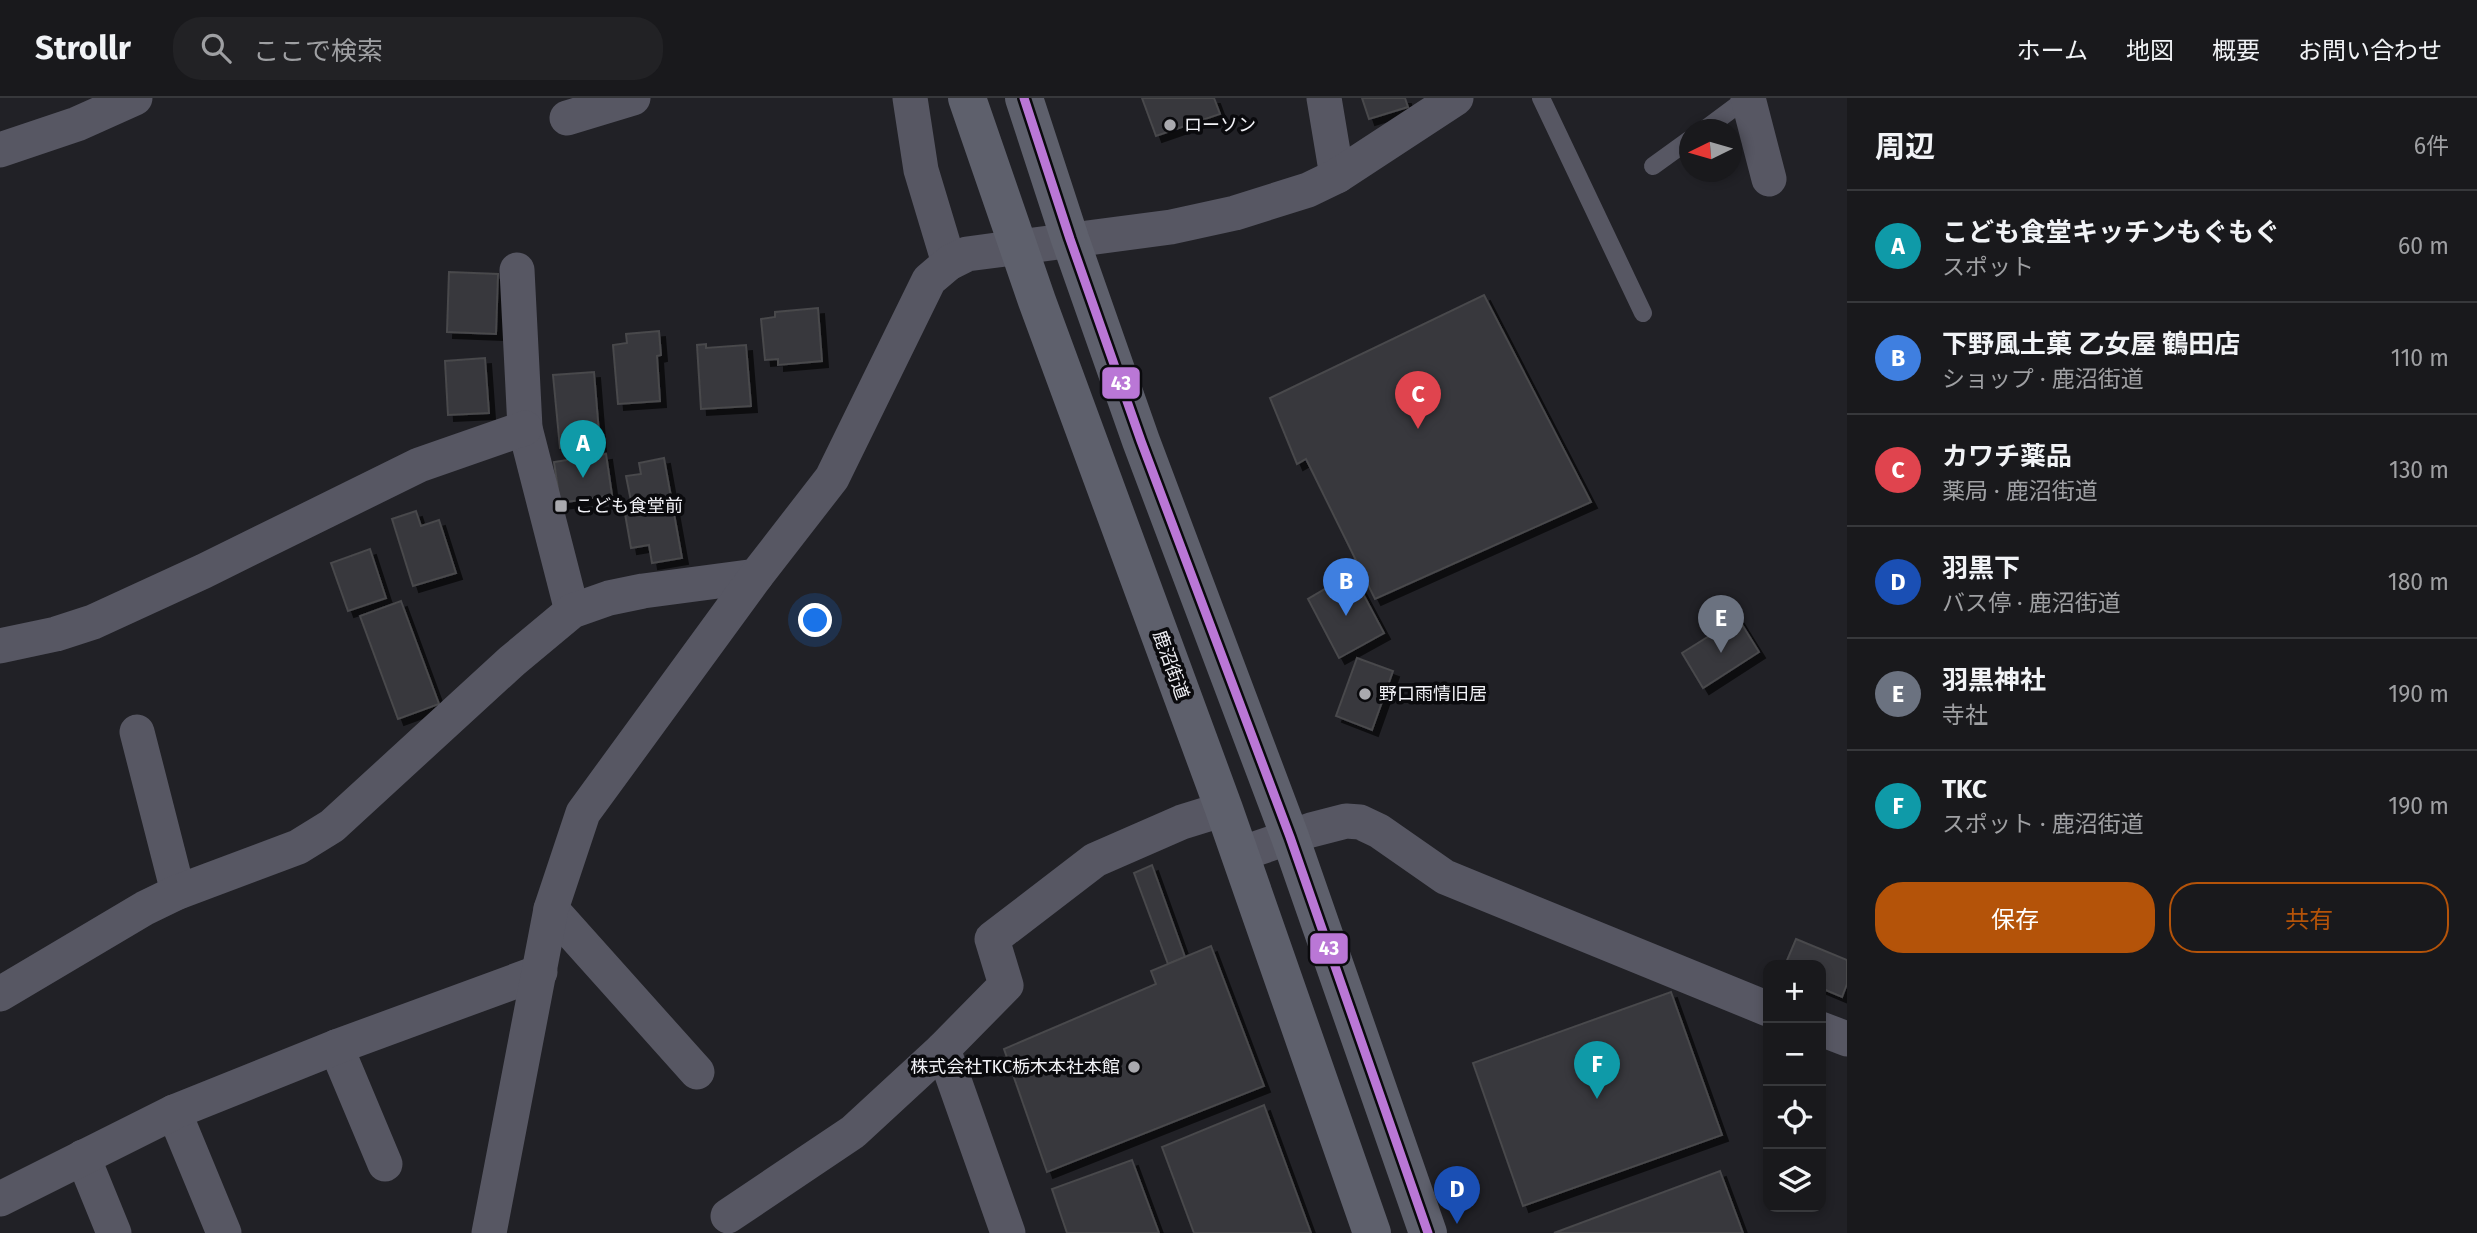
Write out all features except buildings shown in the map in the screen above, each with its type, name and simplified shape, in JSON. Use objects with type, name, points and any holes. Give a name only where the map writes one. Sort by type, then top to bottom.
[{"type":"main road","name":"鹿沼街道","points":[[967,98],[1018,246],[1224,809],[1372,1233]]},
{"type":"main road","points":[[1024,98],[1141,441],[1290,837],[1428,1233]]},
{"type":"street","points":[[0,150],[77,124],[135,98]]},
{"type":"street","points":[[567,118],[633,98]]},
{"type":"street","points":[[910,98],[921,170],[949,263]]},
{"type":"street","points":[[1324,98],[1337,176]]},
{"type":"street","points":[[489,1233],[551,909],[583,813],[756,576],[832,478],[929,280],[949,263],[967,254],[1171,226],[1235,214],[1308,190],[1337,176],[1456,98]]},
{"type":"street","points":[[1748,98],[1769,179]]},
{"type":"street","points":[[517,270],[525,428],[572,611]]},
{"type":"street","points":[[1,636],[56,634],[93,622],[204,571],[419,465],[525,428]]},
{"type":"street","points":[[0,994],[145,908],[178,892],[298,847],[332,826],[512,661],[572,611],[609,598],[643,591],[756,576]]},
{"type":"street","points":[[137,732],[178,892]]},
{"type":"street","points":[[728,1216],[853,1132],[943,1049],[1006,985],[992,939],[1095,860],[1182,822],[1224,809]]},
{"type":"street","points":[[1240,854],[1346,821],[1360,822],[1379,831],[1445,877],[1481,894],[1763,1007]]},
{"type":"street","points":[[551,909],[697,1072]]},
{"type":"street","points":[[0,1199],[174,1112],[336,1047],[540,972]]},
{"type":"street","points":[[1826,1031],[1847,1039]]},
{"type":"street","points":[[336,1047],[385,1164]]},
{"type":"street","points":[[943,1049],[1008,1233]]},
{"type":"street","points":[[174,1112],[224,1233]]},
{"type":"street","points":[[83,1157],[114,1233]]},
{"type":"lane","points":[[1541,98],[1643,313]]},
{"type":"lane","points":[[1719,119],[1748,98]]},
{"type":"lane","points":[[1653,166],[1679,147]]},
{"type":"transit line","name":"43","points":[[1024,98],[1141,441],[1290,837],[1428,1233]]},
{"type":"place","name":"ローソン","points":[[1170,125]]},
{"type":"place","name":"カワチ薬品","points":[[1418,429]]},
{"type":"place","name":"こども食堂キッチンもぐもぐ","points":[[583,478]]},
{"type":"place","name":"こども食堂前","points":[[561,506]]},
{"type":"place","name":"下野風土菓 乙女屋 鶴田店","points":[[1346,616]]},
{"type":"place","name":"羽黒神社","points":[[1721,653]]},
{"type":"place","name":"野口雨情旧居","points":[[1365,694]]},
{"type":"place","name":"株式会社TKC栃木本社本館","points":[[1134,1067]]},
{"type":"place","name":"TKC","points":[[1597,1099]]},
{"type":"place","name":"羽黒下","points":[[1457,1224]]}]
